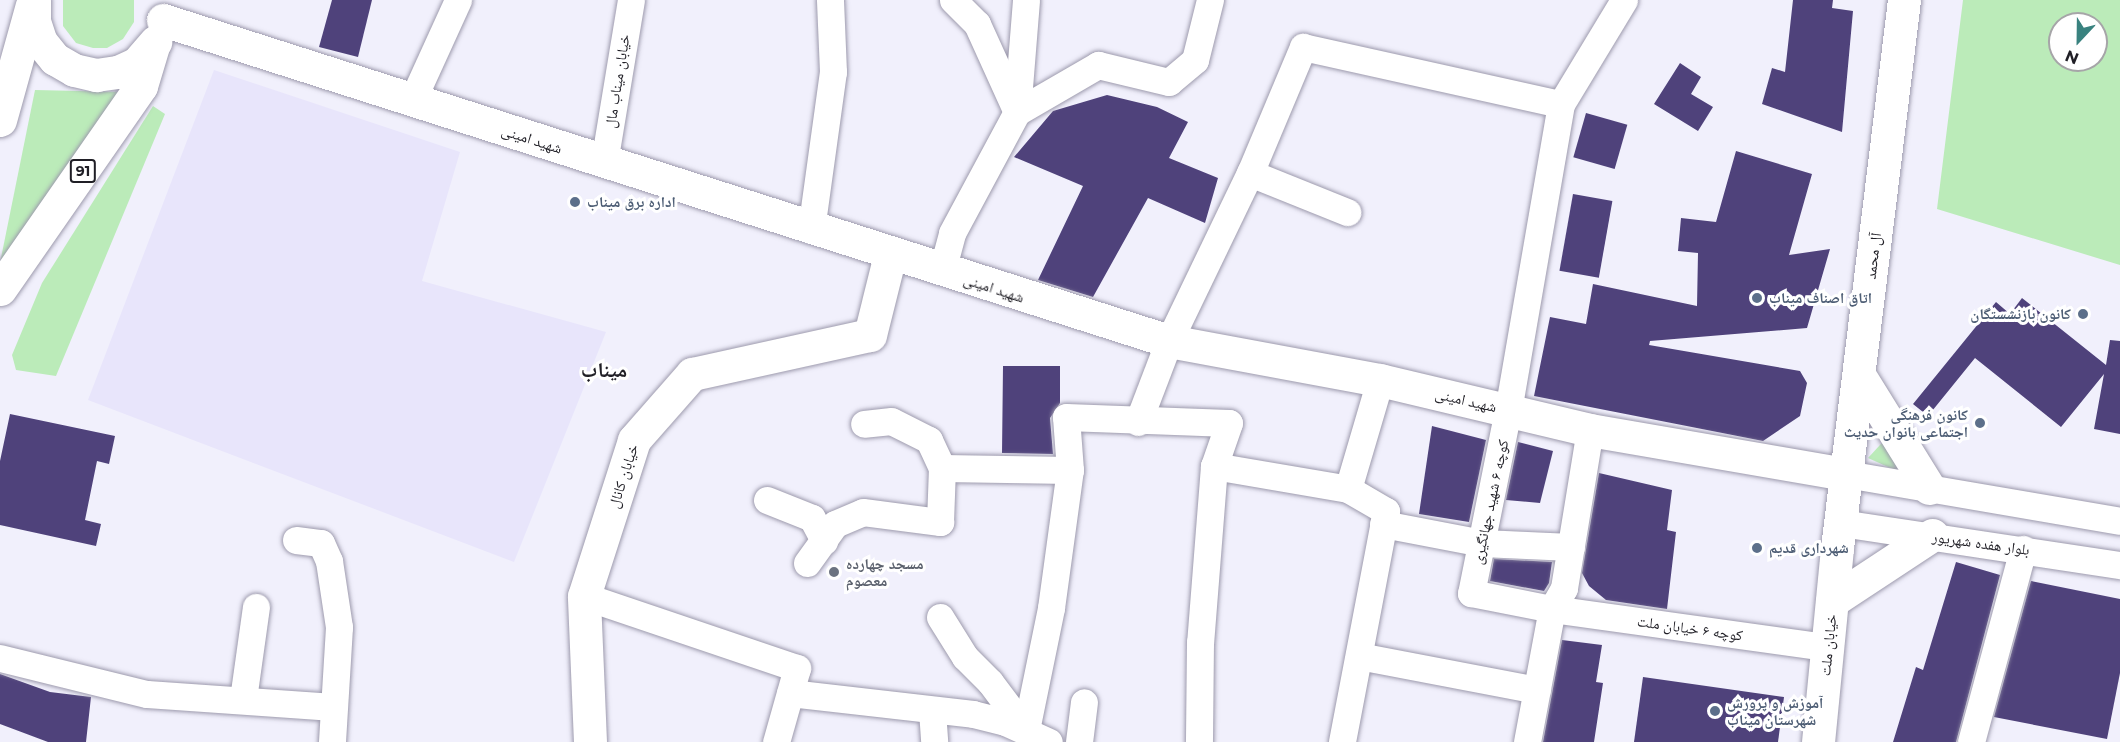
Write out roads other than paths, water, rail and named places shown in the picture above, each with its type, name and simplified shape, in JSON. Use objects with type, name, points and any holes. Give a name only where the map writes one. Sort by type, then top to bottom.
[{"type":"main road","points":[[34,0],[34,21],[41,42],[55,59],[74,70],[96,75],[118,72],[137,63],[160,22]]},
{"type":"main road","points":[[0,120],[9,51],[34,0]]},
{"type":"main road","name":"آل محمد","points":[[1839,536],[1904,0]]},
{"type":"main road","name":"شهید امینی","points":[[160,22],[890,255],[1169,341],[1380,380],[1590,430],[1846,474]]},
{"type":"main road","name":"91","points":[[0,290],[141,86],[160,22]]},
{"type":"main road","name":"خیابان کانال","points":[[590,742],[584,596],[634,440],[692,374],[870,335],[890,255]]},
{"type":"main road","points":[[1858,375],[1929,488]]},
{"type":"main road","points":[[1832,601],[1932,535]]},
{"type":"main road","name":"خیابان ملت","points":[[1818,742],[1839,536]]},
{"type":"street","points":[[412,101],[458,0]]},
{"type":"street","name":"خیابان میناب مال","points":[[604,163],[631,0]]},
{"type":"street","points":[[811,230],[833,72],[830,0]]},
{"type":"street","points":[[953,0],[977,24],[1017,112]]},
{"type":"street","points":[[942,271],[952,233],[1017,112],[1026,0]]},
{"type":"street","points":[[1017,112],[1098,65],[1169,82],[1195,60],[1210,0]]},
{"type":"street","points":[[1138,422],[1169,341],[1250,173],[1302,47],[1561,104],[1624,0]]},
{"type":"street","name":"کوچه ۶ شهید جهانگیری","points":[[1471,593],[1508,410],[1561,104]]},
{"type":"street","points":[[1250,173],[1347,212]]},
{"type":"street","points":[[1348,489],[1380,380]]},
{"type":"street","points":[[1037,736],[1051,608],[1070,470],[1066,417],[1138,422],[1228,423],[1214,466],[1200,642],[1199,742]]},
{"type":"street","points":[[807,563],[835,525],[863,512],[940,522],[942,468],[929,440],[891,421],[864,424]]},
{"type":"street","points":[[1527,742],[1552,609],[1564,588],[1590,430]]},
{"type":"street","points":[[1214,466],[1348,489],[1386,511],[1342,742]]},
{"type":"street","points":[[942,468],[1070,470]]},
{"type":"street","points":[[1846,474],[2120,521]]},
{"type":"street","points":[[767,500],[812,518],[824,541]]},
{"type":"street","points":[[1383,524],[1482,543],[1571,547]]},
{"type":"street","name":"بلوار هفده شهریور","points":[[1839,536],[1932,535],[2120,565]]},
{"type":"street","points":[[296,540],[321,543],[329,561],[339,627],[332,742]]},
{"type":"street","points":[[1971,742],[2024,549]]},
{"type":"street","name":"کوچه ۶ خیابان ملت","points":[[1471,593],[1552,609],[1827,647]]},
{"type":"street","points":[[584,596],[797,668],[776,742]]},
{"type":"street","points":[[243,699],[256,608]]},
{"type":"street","points":[[940,617],[965,657],[1037,736]]},
{"type":"street","points":[[1359,656],[1537,690]]},
{"type":"street","points":[[0,658],[147,694],[334,707]]},
{"type":"street","points":[[790,693],[973,714],[1037,736]]},
{"type":"street","points":[[1079,742],[1084,702]]},
{"type":"street","points":[[932,710],[934,742]]},
{"type":"place","name":"اداره برق میناب","points":[[575,202]]},
{"type":"place","name":"اتاق اصناف میناب","points":[[1757,298]]},
{"type":"place","name":"کانون بازنشستگان","points":[[2083,314]]},
{"type":"place","name":"کانون فرهنگی اجتماعی بانوان حدیث","points":[[1980,423]]},
{"type":"place","name":"شهرداری قدیم","points":[[1757,548]]},
{"type":"place","name":"مسجد چهارده معصوم","points":[[834,572]]},
{"type":"place","name":"آموزش و پرورش شهرستان میناب","points":[[1715,711]]},
{"type":"district","name":"میناب","points":[[604,370]]}]
